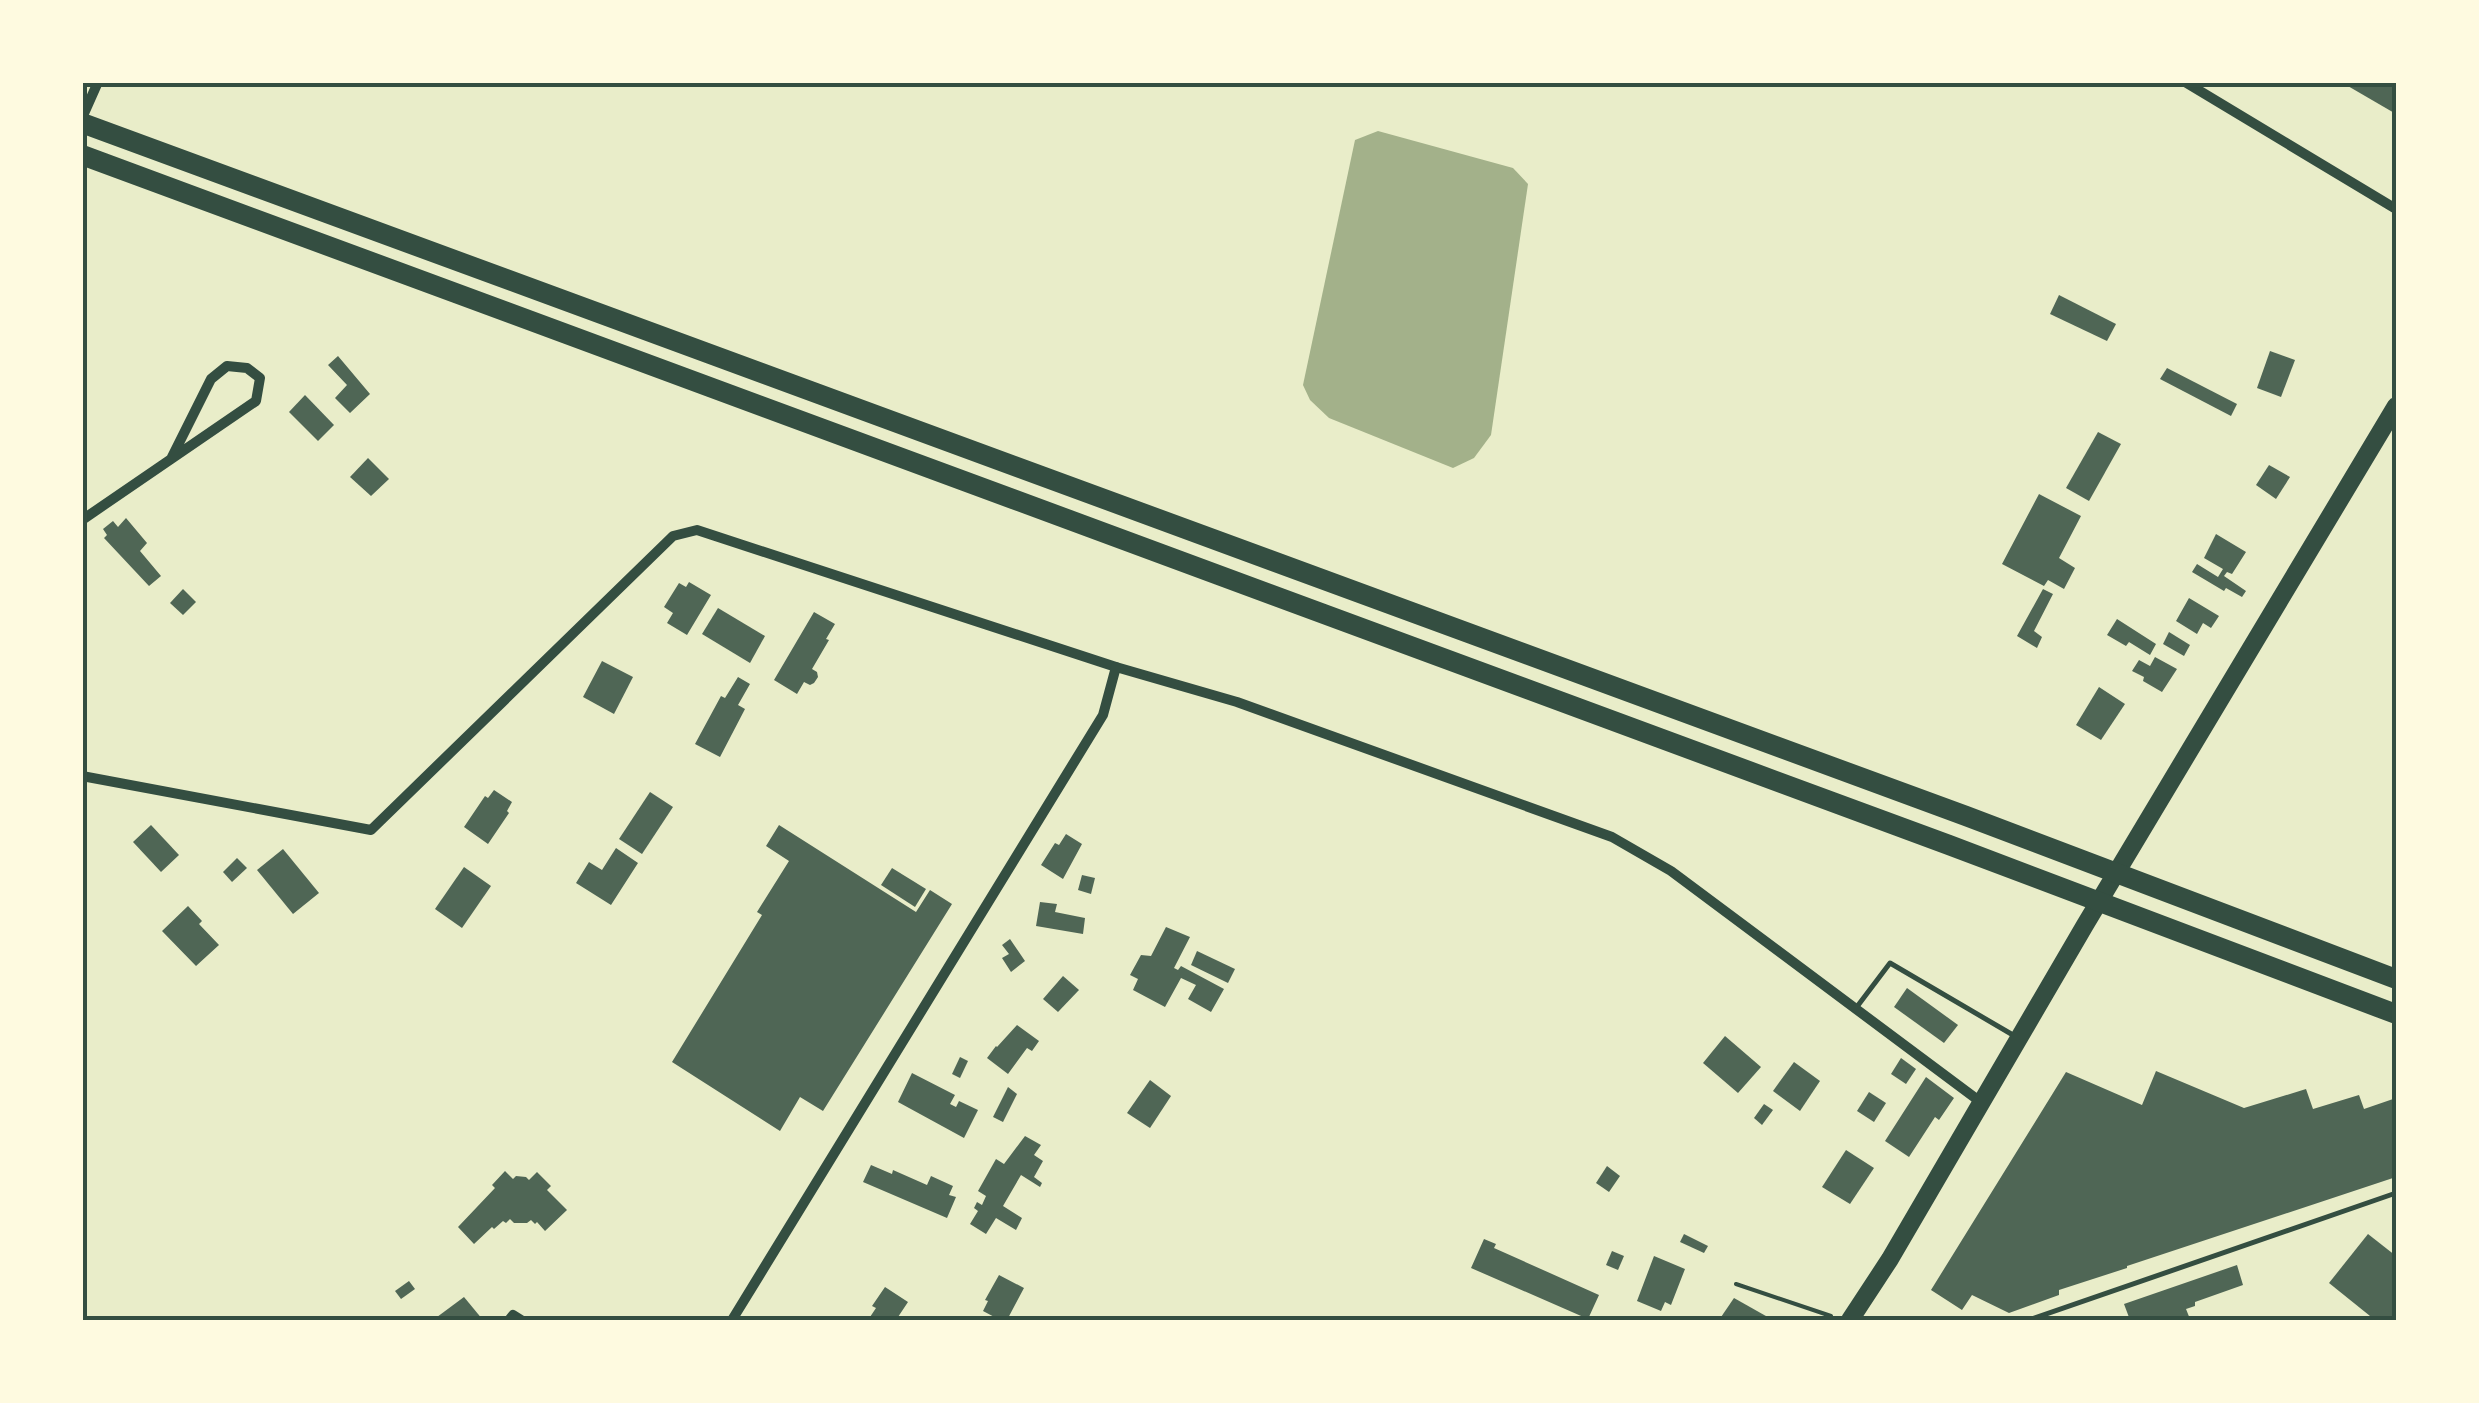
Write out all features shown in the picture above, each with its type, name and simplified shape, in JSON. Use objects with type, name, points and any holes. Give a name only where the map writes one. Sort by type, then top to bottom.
[{"type":"highway","points":[[82,120],[1948,809],[2396,979]]},
{"type":"highway","points":[[82,155],[2396,1014]]},
{"type":"main road","points":[[1848,1320],[1890,1259],[1983,1104],[2132,846],[2396,406]]},
{"type":"street","points":[[82,120],[98,82]]},
{"type":"street","points":[[2186,82],[2396,209]]},
{"type":"street","points":[[82,520],[256,401],[260,378],[247,368],[228,366],[211,379],[171,459]]},
{"type":"street","points":[[82,776],[371,830],[673,536],[697,530],[1116,667],[1237,702],[1612,837],[1671,871],[1983,1104]]},
{"type":"street","points":[[732,1320],[1104,715],[1116,667]]},
{"type":"street","points":[[509,1320],[514,1315],[521,1320]]},
{"type":"lane","points":[[1855,1010],[1890,963],[2020,1039]]},
{"type":"lane","points":[[2028,1320],[2396,1193]]},
{"type":"path","points":[[1736,1284],[1848,1320]]},
{"type":"shaded area","points":[[1378,131],[1513,168],[1528,184],[1491,435],[1474,458],[1453,468],[1329,418],[1310,400],[1303,385],[1355,140]]},
{"type":"building","points":[[2341,82],[2396,82],[2396,114]]},
{"type":"building","points":[[2059,295],[2116,324],[2107,341],[2050,314]]},
{"type":"building","points":[[2270,351],[2295,360],[2281,397],[2257,388]]},
{"type":"building","points":[[338,356],[370,394],[350,413],[335,398],[347,385],[328,365]]},
{"type":"building","points":[[2167,368],[2237,404],[2231,416],[2160,379]]},
{"type":"building","points":[[305,395],[334,425],[318,441],[289,412]]},
{"type":"building","points":[[2098,432],[2121,444],[2089,501],[2066,488]]},
{"type":"building","points":[[368,458],[389,479],[371,496],[350,477]]},
{"type":"building","points":[[2269,465],[2290,477],[2276,499],[2256,485]]},
{"type":"building","points":[[2039,494],[2081,516],[2059,558],[2075,568],[2064,589],[2048,580],[2044,586],[2002,564]]},
{"type":"building","points":[[126,518],[147,543],[140,551],[161,576],[149,586],[104,538],[107,535],[103,529],[113,521],[118,527]]},
{"type":"building","points":[[2216,534],[2246,552],[2232,574],[2227,572],[2224,576],[2246,591],[2242,597],[2192,572],[2197,564],[2218,577],[2223,569],[2204,558]]},
{"type":"building","points":[[689,582],[711,595],[687,635],[667,623],[673,613],[664,607],[679,583],[686,587]]},
{"type":"building","points":[[183,589],[196,602],[183,615],[170,603]]},
{"type":"building","points":[[2043,589],[2053,594],[2034,631],[2042,637],[2037,648],[2017,636]]},
{"type":"building","points":[[2189,598],[2219,616],[2211,628],[2203,623],[2197,634],[2176,621]]},
{"type":"building","points":[[718,608],[765,636],[750,663],[702,634]]},
{"type":"building","points":[[814,612],[835,624],[812,669],[818,677],[810,685],[804,682],[797,694],[774,680]]},
{"type":"building","points":[[2117,619],[2156,644],[2150,655],[2107,635]]},
{"type":"building","points":[[2169,632],[2190,645],[2184,656],[2163,644]]},
{"type":"building","points":[[2155,657],[2177,669],[2162,692],[2132,671],[2139,660],[2150,666]]},
{"type":"building","points":[[602,661],[633,677],[614,714],[583,697]]},
{"type":"building","points":[[738,677],[750,684],[738,705],[745,709],[720,757],[695,744],[721,696],[725,698]]},
{"type":"building","points":[[2099,687],[2125,704],[2101,740],[2076,725]]},
{"type":"building","points":[[494,790],[512,802],[488,844],[464,827],[485,796],[488,798]]},
{"type":"building","points":[[650,792],[673,807],[642,854],[619,839]]},
{"type":"building","points":[[151,825],[179,855],[161,872],[133,842]]},
{"type":"building","points":[[779,825],[916,912],[930,890],[952,904],[823,1111],[800,1097],[780,1131],[672,1062],[762,915],[757,912],[789,861],[766,846]]},
{"type":"building","points":[[1066,834],[1082,844],[1063,879],[1041,865]]},
{"type":"building","points":[[616,848],[638,863],[611,905],[576,883],[589,862],[602,870]]},
{"type":"building","points":[[283,849],[319,893],[293,914],[257,870]]},
{"type":"building","points":[[237,858],[247,868],[232,882],[223,872]]},
{"type":"building","points":[[464,867],[491,886],[462,928],[435,909]]},
{"type":"building","points":[[892,868],[926,889],[915,907],[881,885]]},
{"type":"building","points":[[1082,875],[1095,878],[1091,894],[1078,890]]},
{"type":"building","points":[[1040,902],[1057,904],[1055,912],[1085,918],[1083,934],[1036,926]]},
{"type":"building","points":[[188,906],[219,945],[196,966],[162,931]]},
{"type":"building","points":[[1166,927],[1190,937],[1174,968],[1178,970],[1181,966],[1224,989],[1211,1012],[1188,999],[1196,985],[1181,978],[1165,1007],[1133,990],[1138,979],[1130,975],[1141,955],[1151,956]]},
{"type":"building","points":[[1010,939],[1025,961],[1011,972],[1002,958],[1009,954],[1002,945]]},
{"type":"building","points":[[1197,951],[1235,969],[1228,983],[1191,965]]},
{"type":"building","points":[[1063,976],[1079,990],[1058,1012],[1043,999]]},
{"type":"building","points":[[1907,988],[1958,1025],[1944,1043],[1894,1007]]},
{"type":"building","points":[[1017,1025],[1039,1041],[1032,1051],[1027,1048],[1008,1074],[987,1058]]},
{"type":"building","points":[[1725,1036],[1761,1067],[1738,1093],[1703,1063]]},
{"type":"building","points":[[960,1057],[968,1061],[960,1078],[952,1074]]},
{"type":"building","points":[[1901,1058],[1916,1069],[1906,1084],[1891,1074]]},
{"type":"building","points":[[1794,1062],[1820,1081],[1800,1111],[1773,1091]]},
{"type":"building","points":[[2156,1071],[2244,1108],[2306,1089],[2313,1109],[2359,1095],[2364,1109],[2396,1098],[2396,1177],[2127,1266],[2009,1313],[1972,1295],[1962,1310],[1931,1290],[2066,1072],[2142,1105]]},
{"type":"building","points":[[912,1073],[955,1095],[950,1104],[956,1107],[959,1101],[978,1110],[964,1138],[898,1102]]},
{"type":"building","points":[[1926,1077],[1954,1098],[1939,1120],[1935,1117],[1909,1157],[1885,1141]]},
{"type":"building","points":[[1150,1080],[1171,1096],[1150,1128],[1127,1113]]},
{"type":"building","points":[[1008,1087],[1017,1094],[1003,1122],[993,1117]]},
{"type":"building","points":[[1869,1092],[1886,1103],[1874,1122],[1857,1111]]},
{"type":"building","points":[[1764,1104],[1773,1110],[1762,1125],[1754,1118]]},
{"type":"building","points":[[1025,1136],[1041,1145],[1034,1155],[1043,1161],[1034,1177],[1042,1183],[1040,1187],[1021,1175],[1003,1206],[1022,1218],[1016,1230],[996,1218],[986,1234],[970,1224],[978,1211],[974,1208],[977,1202],[982,1205],[986,1196],[978,1191],[996,1159],[1004,1164]]},
{"type":"building","points":[[1846,1150],[1874,1168],[1850,1204],[1822,1187]]},
{"type":"building","points":[[871,1165],[927,1185],[931,1176],[953,1186],[949,1195],[956,1197],[947,1218],[863,1182]]},
{"type":"building","points":[[1607,1166],[1620,1176],[1609,1192],[1596,1183]]},
{"type":"building","points":[[505,1171],[513,1179],[516,1176],[529,1180],[537,1172],[551,1186],[547,1190],[567,1210],[545,1231],[537,1222],[514,1223],[510,1219],[492,1227],[474,1244],[458,1227],[495,1188],[492,1185]]},
{"type":"building","points":[[1684,1234],[1708,1246],[1704,1253],[1680,1242]]},
{"type":"building","points":[[2368,1234],[2396,1256],[2396,1320],[2375,1320],[2329,1283]]},
{"type":"building","points":[[1484,1239],[1496,1244],[1494,1248],[1599,1295],[1588,1319],[1471,1268]]},
{"type":"building","points":[[1612,1251],[1624,1256],[1618,1270],[1606,1265]]},
{"type":"building","points":[[1654,1256],[1685,1269],[1671,1305],[1665,1302],[1661,1311],[1637,1301]]},
{"type":"building","points":[[2237,1265],[2243,1285],[2195,1302],[2195,1306],[2186,1309],[2190,1319],[2130,1320],[2124,1304]]},
{"type":"building","points":[[999,1275],[1024,1288],[1007,1320],[983,1311]]},
{"type":"building","points":[[409,1281],[415,1289],[401,1299],[395,1291]]},
{"type":"building","points":[[885,1287],[908,1302],[896,1320],[868,1320],[876,1308],[872,1306]]},
{"type":"building","points":[[464,1297],[483,1320],[433,1320]]},
{"type":"building","points":[[1734,1298],[1773,1320],[1719,1320]]}]
